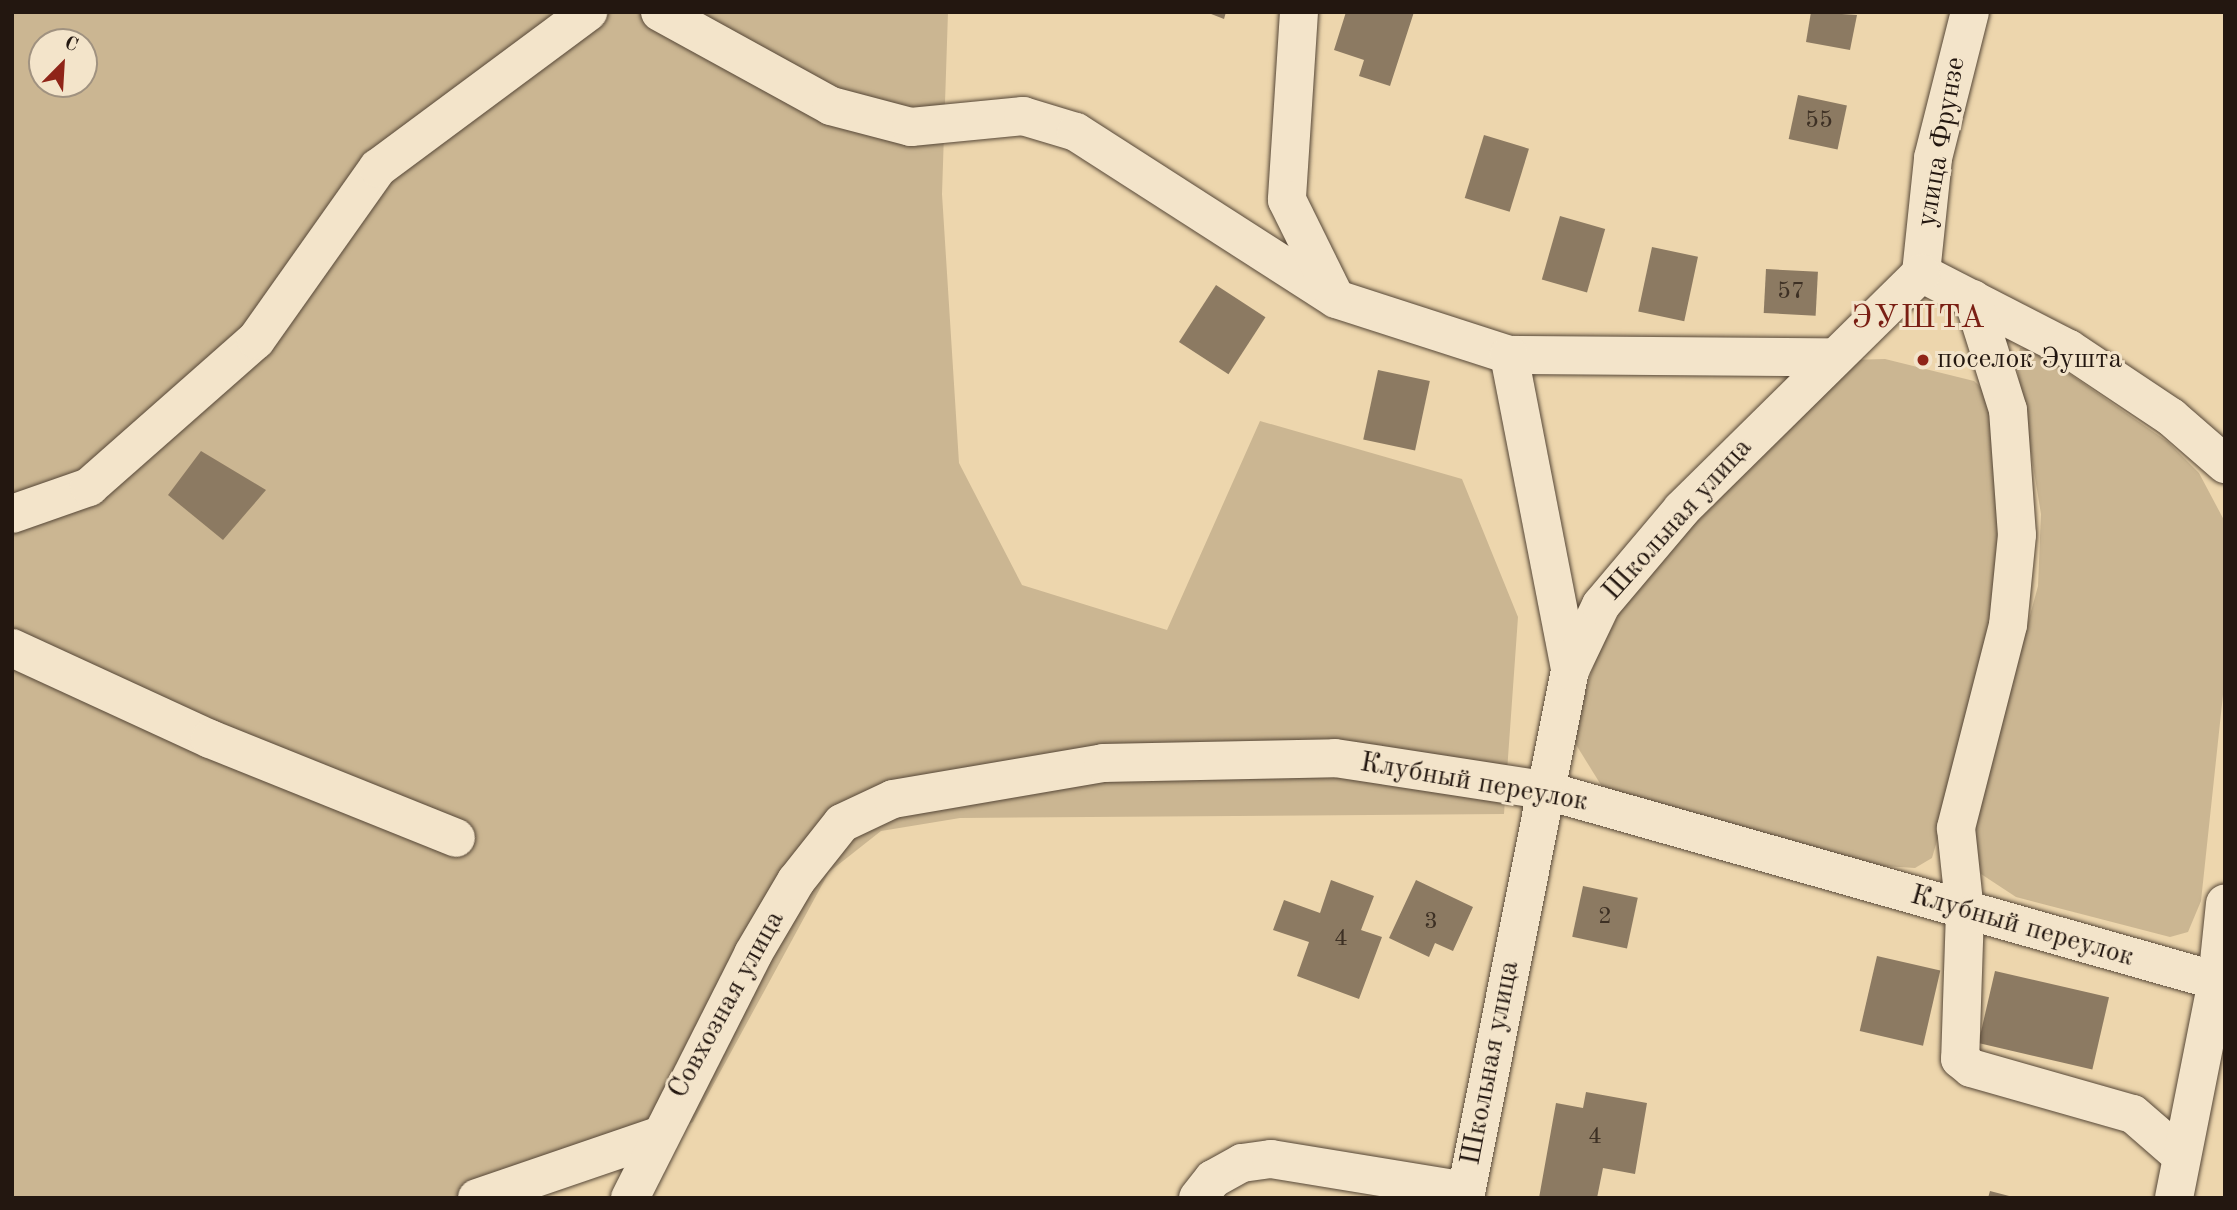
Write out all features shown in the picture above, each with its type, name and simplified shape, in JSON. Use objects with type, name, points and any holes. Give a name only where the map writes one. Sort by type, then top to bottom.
[{"type":"street","points":[[12,514],[100,478],[256,340],[378,169],[588,12]]},
{"type":"street","points":[[660,12],[831,106],[911,127],[1023,116],[1076,132],[1336,299],[1508,355],[1831,357]]},
{"type":"street","points":[[1299,12],[1287,200],[1336,299]]},
{"type":"street","name":"улица Фрунзе","points":[[1921,273],[1933,158],[1970,12]]},
{"type":"street","points":[[1921,273],[2069,349],[2171,417],[2225,464]]},
{"type":"street","name":"Школьная улица","points":[[1465,1194],[1570,670],[1601,605],[1627,570],[1831,357],[1921,273]]},
{"type":"street","points":[[1973,299],[2008,410],[2017,535],[2008,625],[1956,828],[1965,912],[1960,1059],[1971,1068],[2133,1114],[2178,1153]]},
{"type":"street","points":[[1508,355],[1570,670]]},
{"type":"street","points":[[12,648],[210,739],[456,838]]},
{"type":"street","name":"Клубный переулок","points":[[842,823],[893,799],[1103,762],[1335,758],[1544,790],[1965,912],[2217,981]]},
{"type":"street","name":"Совхозная улица","points":[[630,1198],[655,1137],[796,881],[842,823]]},
{"type":"street","points":[[2174,1198],[2178,1153],[2217,981],[2225,903]]},
{"type":"street","points":[[477,1198],[655,1137]]},
{"type":"street","points":[[1199,1198],[1213,1179],[1242,1163],[1271,1159],[1465,1194]]},
{"type":"shaded area","points":[[12,12],[948,12],[942,194],[959,463],[1022,585],[1167,630],[1260,421],[1462,479],[1518,617],[1504,814],[960,818],[881,831],[829,872],[693,1122],[569,1185],[531,1198],[12,1198]]},
{"type":"shaded area","points":[[2020,348],[2032,348],[2168,442],[2199,473],[2225,522],[2225,676],[2201,901],[2188,932],[2170,937],[2016,897],[1981,874],[1967,846],[2038,586],[2041,514],[2016,362]]},
{"type":"shaded area","points":[[1885,359],[1974,381],[1993,399],[2004,515],[1994,642],[1932,858],[1915,868],[1868,865],[1640,802],[1601,785],[1575,743],[1580,710],[1595,661],[1634,584],[1849,360]]},
{"type":"building","points":[[1206,12],[1226,12],[1224,19]]},
{"type":"building","points":[[1346,12],[1414,12],[1390,86],[1359,76],[1364,60],[1334,50]]},
{"type":"building","points":[[1811,12],[1857,15],[1850,50],[1806,42]]},
{"type":"building","points":[[1798,95],[1847,105],[1838,149],[1789,139]]},
{"type":"building","points":[[1484,135],[1529,149],[1510,212],[1465,198]]},
{"type":"building","points":[[1560,216],[1605,229],[1587,292],[1542,279]]},
{"type":"building","points":[[1652,247],[1698,257],[1684,321],[1638,312]]},
{"type":"building","points":[[1766,269],[1818,272],[1816,316],[1764,313]]},
{"type":"building","points":[[1216,285],[1265,317],[1228,374],[1179,342]]},
{"type":"building","points":[[1378,370],[1430,381],[1415,450],[1363,439]]},
{"type":"building","points":[[201,451],[266,490],[223,540],[168,495]]},
{"type":"building","points":[[1331,880],[1374,896],[1361,930],[1382,937],[1359,999],[1297,976],[1309,942],[1273,930],[1284,900],[1320,913]]},
{"type":"building","points":[[1416,880],[1473,907],[1453,951],[1435,943],[1429,957],[1389,938]]},
{"type":"building","points":[[1583,886],[1638,898],[1627,949],[1572,937]]},
{"type":"building","points":[[1877,956],[1940,971],[1923,1046],[1860,1031]]},
{"type":"building","points":[[1995,971],[2109,997],[2092,1069],[1978,1043]]},
{"type":"building","points":[[1586,1092],[1647,1103],[1635,1174],[1603,1168],[1597,1198],[1539,1198],[1556,1103],[1583,1108]]},
{"type":"building","points":[[1990,1191],[2013,1197],[2013,1198],[1988,1198]]},
{"type":"place","name":"поселок Эушта","points":[[1923,360]]},
{"type":"district","name":"ЭУШТА","points":[[1919,319]]}]
